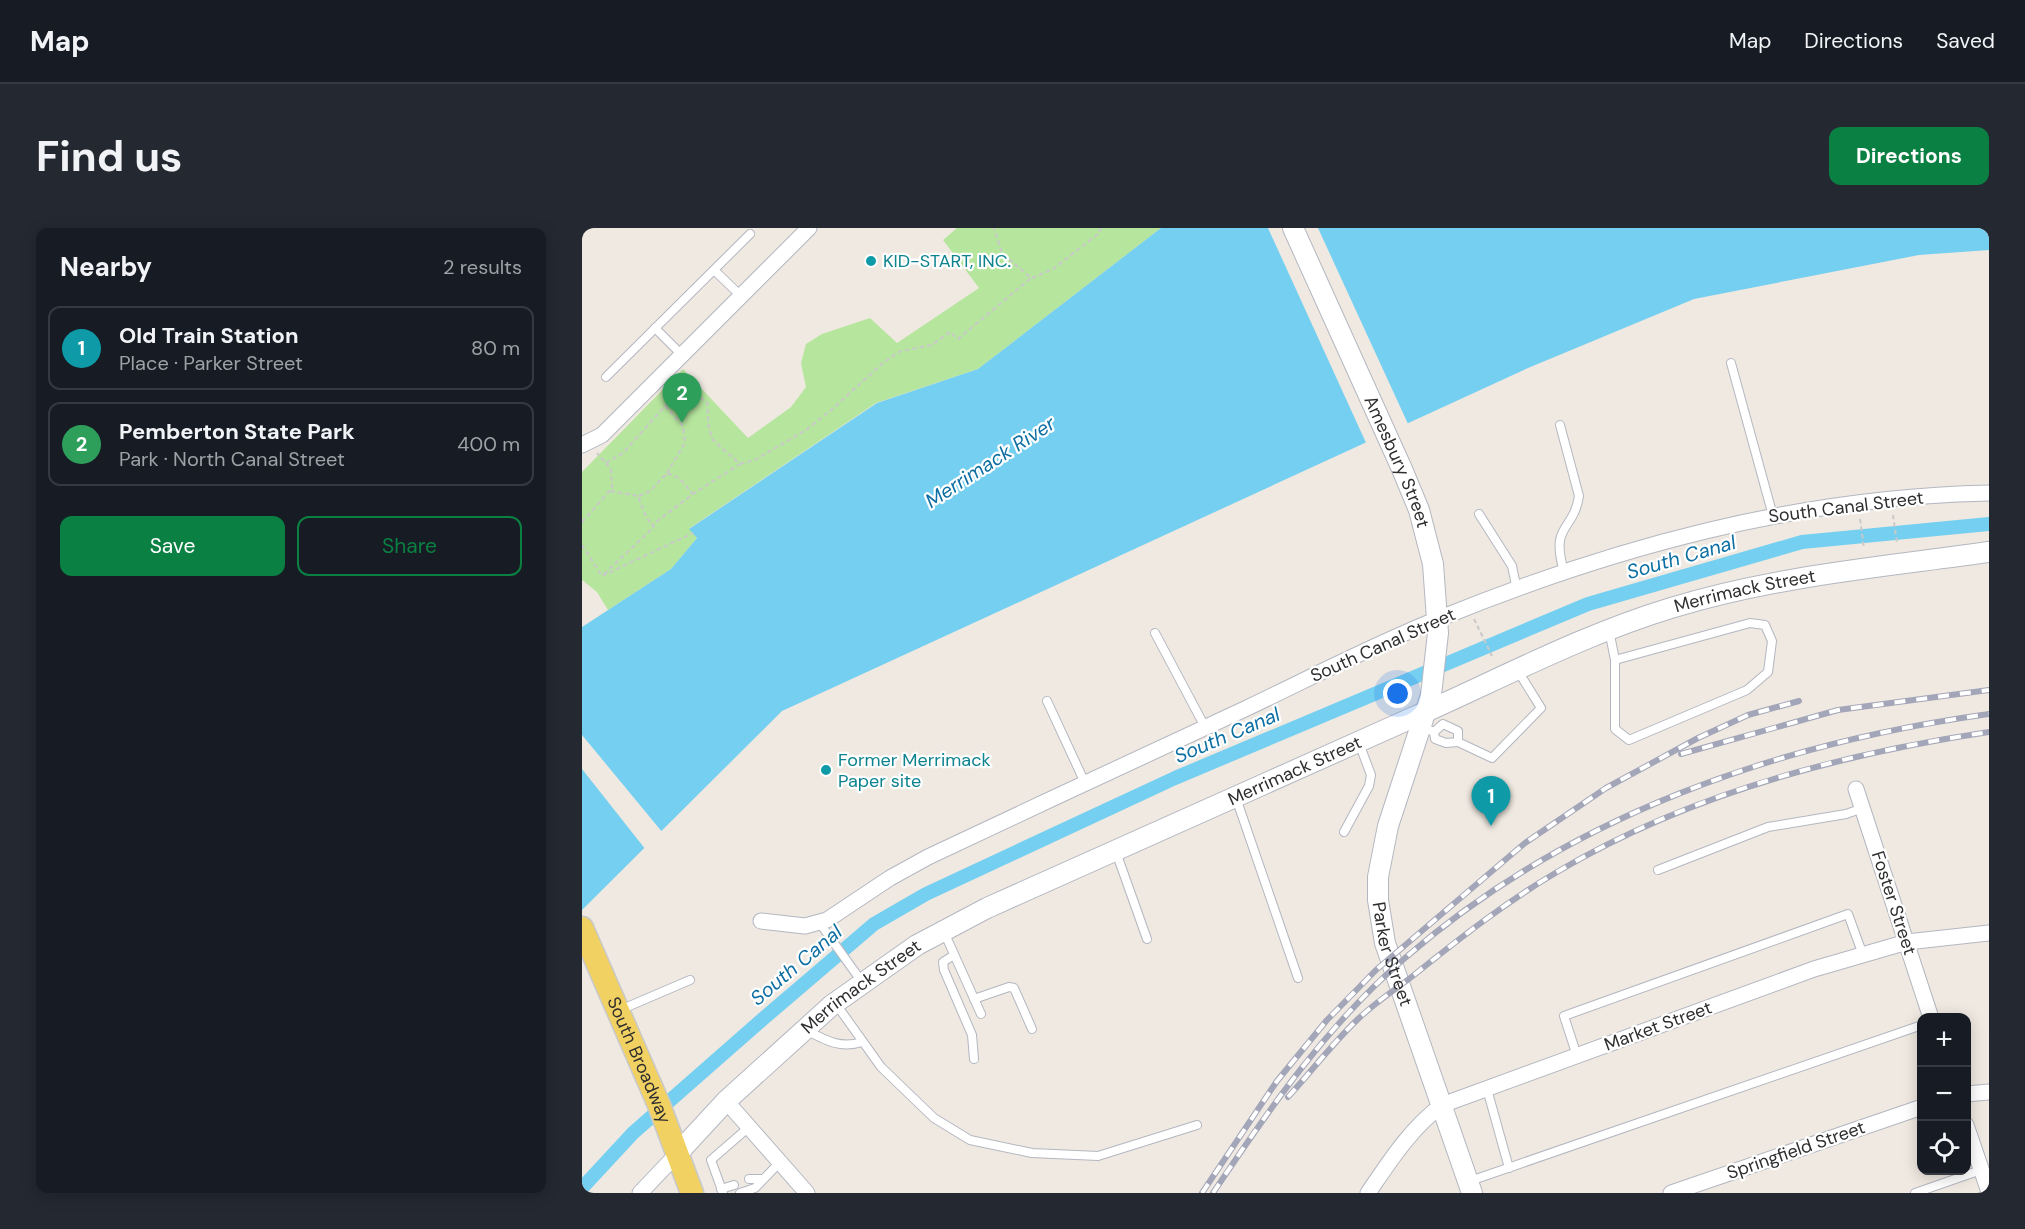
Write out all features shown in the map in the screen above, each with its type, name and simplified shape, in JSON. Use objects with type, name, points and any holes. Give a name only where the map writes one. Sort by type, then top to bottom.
[{"type":"main road","name":"Amesbury Street","points":[[1293,228],[1419,510],[1431,554],[1437,626],[1429,716]]},
{"type":"main road","name":"Merrimack Street","points":[[675,1144],[835,1003],[917,945],[1116,851],[1358,742],[1429,716],[1516,669],[1609,629],[1673,607],[1761,586],[1846,570],[1989,552]]},
{"type":"main road","name":"Parker Street","points":[[1429,716],[1388,826],[1378,877],[1378,900],[1385,943],[1470,1187]]},
{"type":"main road","name":"South Broadway","points":[[582,928],[675,1144],[692,1193]]},
{"type":"street","points":[[585,444],[602,435],[809,228]]},
{"type":"street","name":"South Canal Street","points":[[761,921],[822,929],[828,920],[890,878],[928,856],[1205,727],[1517,590],[1564,572],[1650,544],[1773,516],[1873,502],[1989,493]]},
{"type":"street","name":"Foster Street","points":[[1856,789],[1931,1013]]},
{"type":"street","name":"Market Street","points":[[1368,1193],[1397,1150],[1423,1119],[1442,1106],[1814,969],[1907,942],[1989,933]]},
{"type":"street","points":[[1971,1094],[1989,1092]]},
{"type":"street","points":[[726,1101],[807,1193]]},
{"type":"street","name":"Springfield Street","points":[[1671,1193],[1917,1109]]},
{"type":"street","points":[[1971,1140],[1989,1192]]},
{"type":"street","points":[[640,1193],[675,1144]]},
{"type":"lane","points":[[606,377],[750,234]]},
{"type":"lane","points":[[714,270],[741,296]]},
{"type":"lane","points":[[655,328],[682,355]]},
{"type":"lane","points":[[1731,363],[1773,516]]},
{"type":"lane","points":[[1560,425],[1580,496],[1558,547],[1564,572]]},
{"type":"lane","points":[[1479,514],[1512,566],[1517,590]]},
{"type":"lane","points":[[1609,629],[1615,660],[1615,729],[1629,740],[1747,690],[1768,672],[1772,641],[1765,625],[1750,623],[1615,660]]},
{"type":"lane","points":[[1155,633],[1205,727]]},
{"type":"lane","points":[[1429,716],[1435,739],[1446,743],[1458,742],[1492,758],[1541,708],[1516,669]]},
{"type":"lane","points":[[1047,701],[1085,783]]},
{"type":"lane","points":[[1429,716],[1458,731],[1458,742]]},
{"type":"lane","points":[[1344,832],[1369,786],[1371,776],[1358,742]]},
{"type":"lane","points":[[1236,797],[1298,978]]},
{"type":"lane","points":[[1658,870],[1768,827],[1846,814],[1863,808]]},
{"type":"lane","points":[[1116,851],[1147,939]]},
{"type":"lane","points":[[1577,1056],[1564,1016],[1848,914],[1863,955]]},
{"type":"lane","points":[[822,929],[862,983]]},
{"type":"lane","points":[[943,931],[981,1014]]},
{"type":"lane","points":[[954,955],[943,962],[944,970],[972,1035],[974,1059]]},
{"type":"lane","points":[[619,1011],[690,980]]},
{"type":"lane","points":[[974,999],[1009,987],[1014,988],[1032,1029]]},
{"type":"lane","points":[[835,1003],[881,1067],[934,1118],[970,1140],[1032,1153],[1098,1156],[1197,1125]]},
{"type":"lane","points":[[1470,1187],[1509,1168],[1917,1027]]},
{"type":"lane","points":[[806,1030],[837,1045],[850,1046],[862,1042]]},
{"type":"lane","points":[[1487,1089],[1509,1168]]},
{"type":"lane","points":[[734,1185],[722,1191],[711,1160],[749,1127]]},
{"type":"lane","points":[[740,1193],[755,1188],[780,1161]]},
{"type":"lane","points":[[1915,1193],[1981,1170]]},
{"type":"lane","points":[[749,1179],[762,1179]]},
{"type":"path","points":[[994,228],[1002,253],[1031,278]]},
{"type":"path","points":[[652,525],[693,494],[740,464],[755,460],[806,430],[884,362],[901,351],[932,345],[950,332],[957,339],[1031,278],[1053,269],[1098,234],[1101,228]]},
{"type":"path","points":[[606,463],[623,453],[665,406],[679,397],[689,395],[707,402],[709,429],[713,440],[740,464]]},
{"type":"path","points":[[610,491],[638,496],[650,491],[682,452],[685,435],[683,426],[665,406]]},
{"type":"path","points":[[582,522],[610,491],[613,478],[606,463],[585,444]]},
{"type":"path","points":[[667,473],[679,478],[693,494]]},
{"type":"path","points":[[602,576],[654,527],[638,496]]},
{"type":"path","points":[[1893,515],[1897,543]]},
{"type":"path","points":[[1860,519],[1864,548]]},
{"type":"path","points":[[602,576],[693,532]]},
{"type":"path","points":[[582,545],[602,576]]},
{"type":"path","points":[[1474,619],[1492,656]]},
{"type":"green space","points":[[957,228],[1161,228],[978,369],[876,403],[690,528],[697,538],[671,569],[608,610],[597,592],[582,580],[582,472],[683,369],[748,438],[791,407],[806,387],[801,363],[806,344],[822,334],[870,318],[897,343],[979,288],[943,240]]},
{"type":"water","name":"Merrimack River","points":[[1161,228],[1989,228],[1989,250],[1919,255],[1694,299],[1528,368],[782,711],[582,910],[582,627],[671,569],[697,538],[689,529],[877,403],[978,369]]},
{"type":"pier","points":[[1268,228],[1318,228],[1409,426],[1367,445]]},
{"type":"pier","points":[[582,735],[663,833],[646,850],[582,769]]},
{"type":"waterway","name":"South Canal","points":[[582,1188],[633,1133],[764,1018],[874,924],[926,894],[1175,778],[1588,604],[1802,542],[1989,524]]},
{"type":"railway","points":[[1681,754],[1838,710],[1989,690]]},
{"type":"railway","points":[[1202,1193],[1277,1081],[1327,1020],[1376,970],[1525,843],[1606,788],[1698,738],[1748,715],[1799,701]]},
{"type":"railway","points":[[1213,1193],[1278,1099],[1350,1011],[1405,958],[1468,908],[1535,864],[1606,826],[1679,794],[1754,767],[1832,744],[1910,727],[1989,714]]},
{"type":"railway","points":[[1288,1097],[1330,1048],[1377,1002],[1501,908],[1557,872],[1607,844],[1659,820],[1766,781],[1877,752],[1989,732]]},
{"type":"place","name":"KID-START, INC.","points":[[871,261]]},
{"type":"place","name":"Pemberton State Park","points":[[682,423]]},
{"type":"place","name":"Former Merrimack Paper site","points":[[826,770]]},
{"type":"place","name":"Old Train Station","points":[[1491,826]]}]
